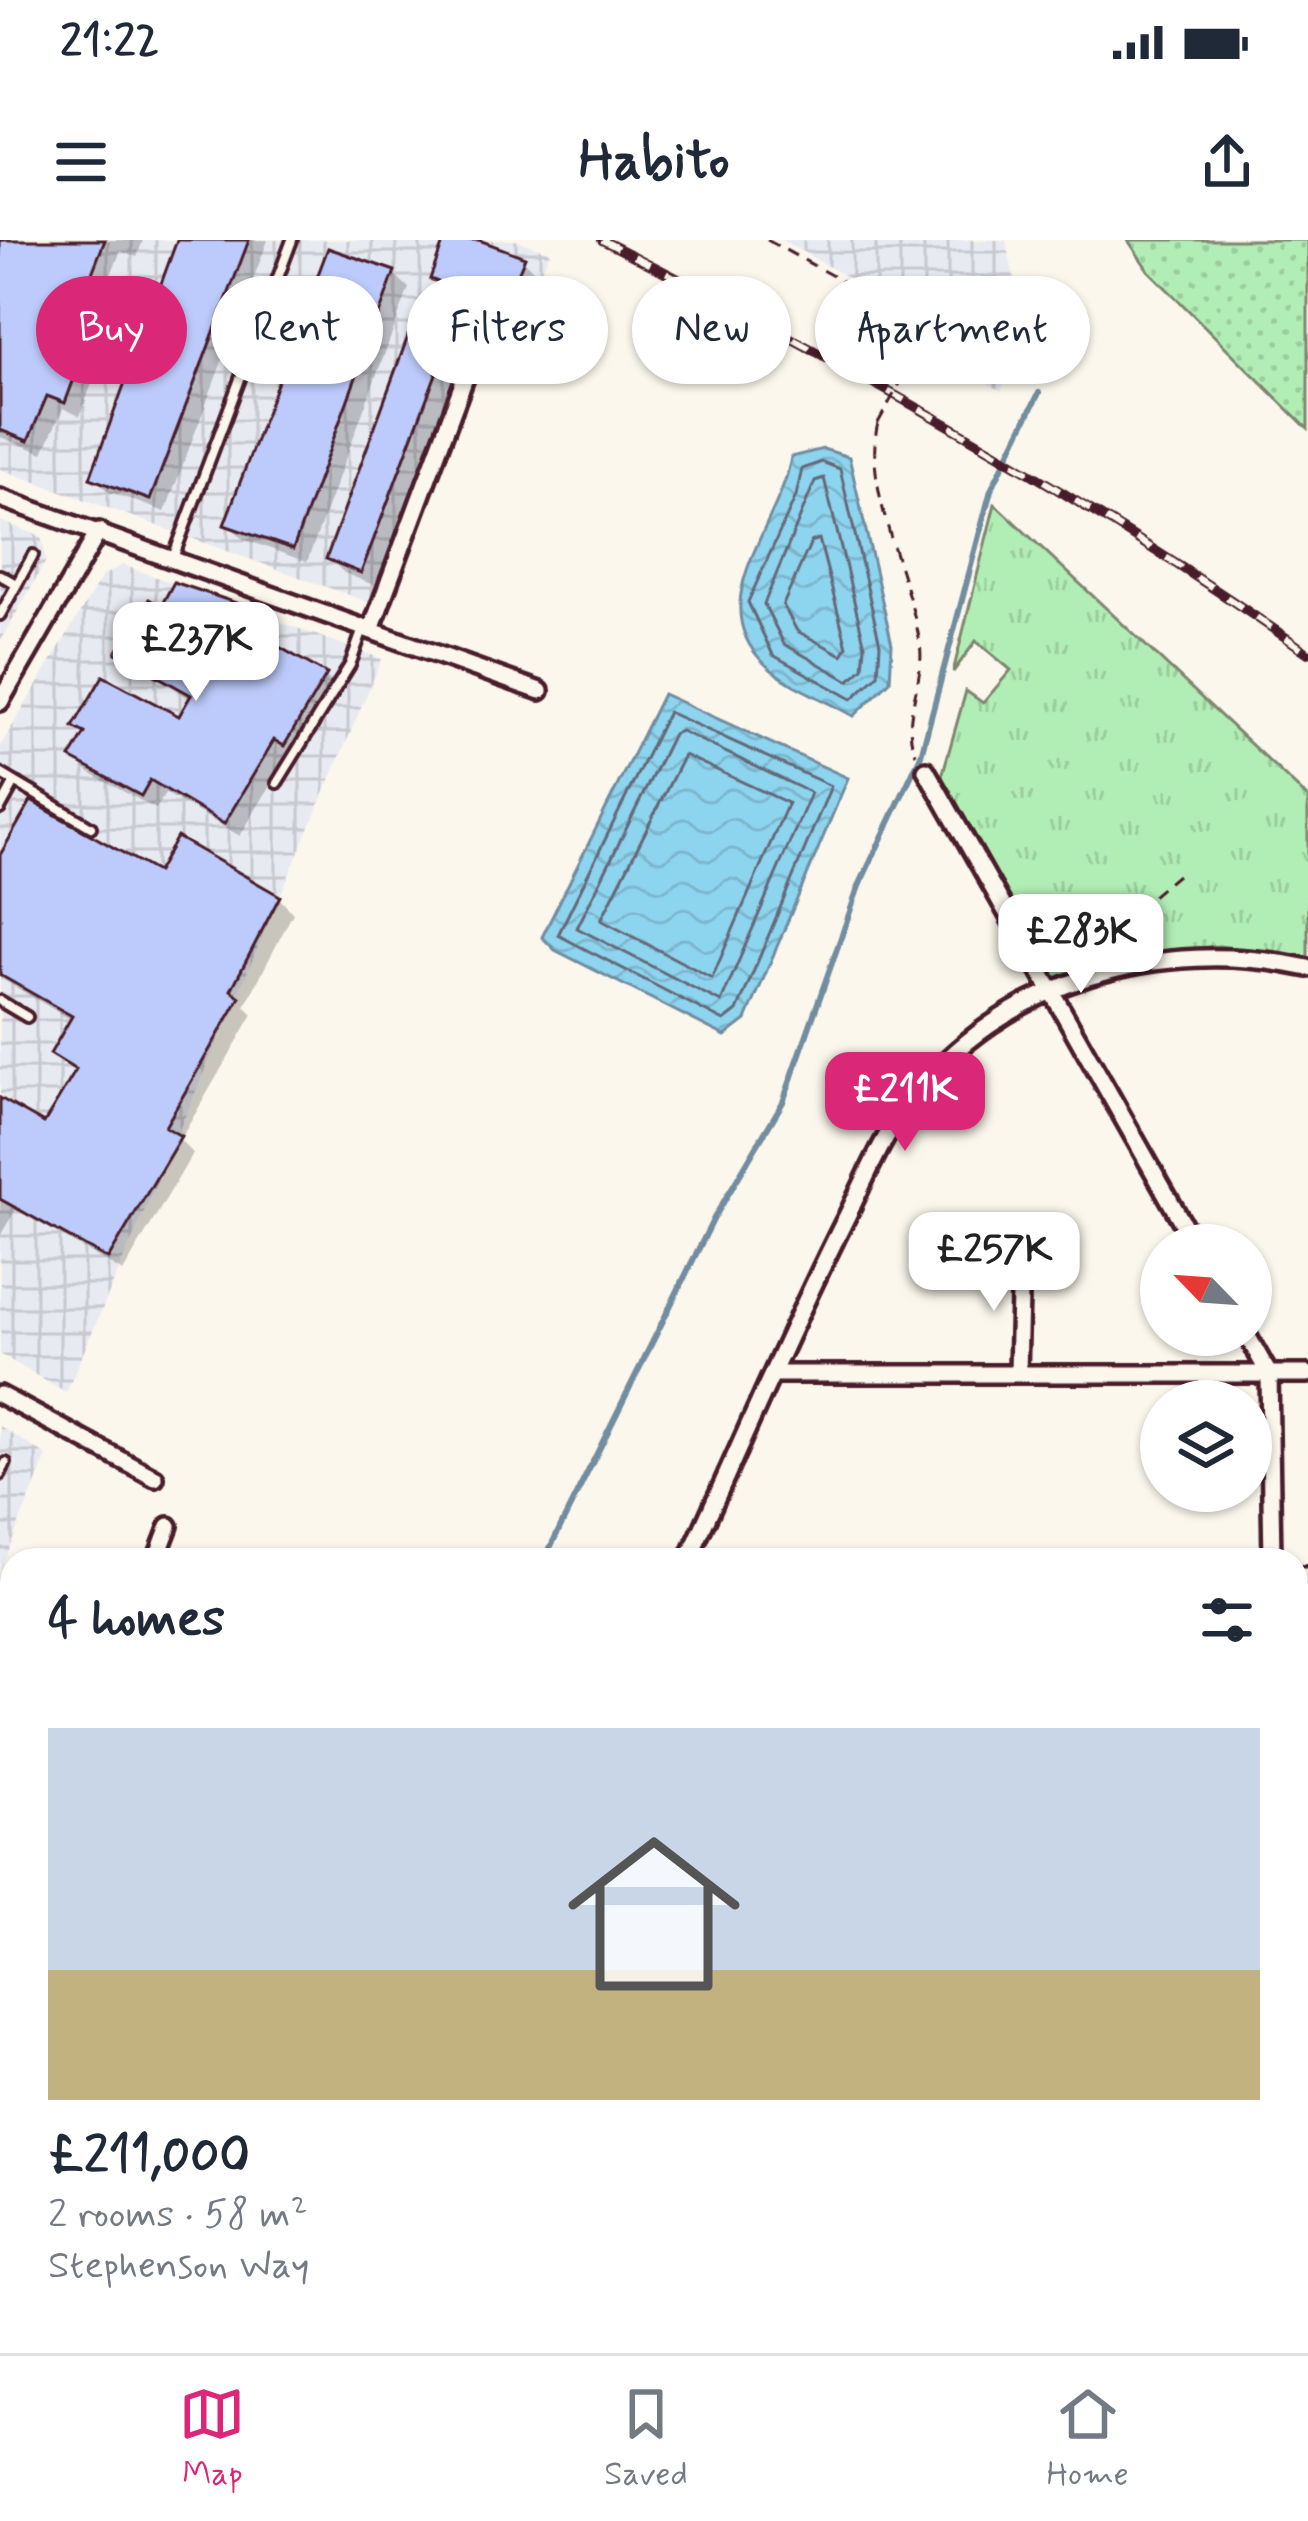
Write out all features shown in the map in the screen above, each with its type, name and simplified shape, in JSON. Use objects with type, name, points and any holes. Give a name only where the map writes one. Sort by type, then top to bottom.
[{"type":"street","points":[[367,629],[462,384]]},
{"type":"street","points":[[0,498],[541,691]]},
{"type":"street","points":[[0,702],[99,531]]},
{"type":"street","points":[[926,770],[1183,1224]]},
{"type":"street","points":[[693,1548],[883,1141],[910,1101],[984,1030],[1070,982],[1145,961],[1220,955],[1308,968]]},
{"type":"street","points":[[1018,1372],[1021,1257]]},
{"type":"street","points":[[1259,1356],[1269,1373],[1272,1548]]},
{"type":"street","points":[[773,1374],[1308,1374]]},
{"type":"street","points":[[0,1395],[155,1478]]},
{"type":"street","points":[[161,1548],[169,1526]]},
{"type":"lane","points":[[173,558],[292,240]]},
{"type":"lane","points":[[0,615],[33,554]]},
{"type":"lane","points":[[0,575],[16,584]]},
{"type":"lane","points":[[277,783],[367,629]]},
{"type":"lane","points":[[0,773],[91,827]]},
{"type":"lane","points":[[0,808],[15,782]]},
{"type":"lane","points":[[0,1001],[27,1017]]},
{"type":"lane","points":[[0,1475],[6,1462]]},
{"type":"path","points":[[767,240],[928,328],[878,423],[874,459],[921,645],[909,730],[913,750]]},
{"type":"path","points":[[1120,923],[1177,875]]},
{"type":"path","points":[[1117,916],[1127,944]]},
{"type":"shaded area","points":[[0,240],[515,240],[550,252],[539,276],[407,276],[407,384],[454,384],[371,603],[0,469]]},
{"type":"shaded area","points":[[782,240],[1006,240],[1014,276],[845,276]]},
{"type":"shaded area","points":[[0,521],[41,536],[46,561],[0,642]]},
{"type":"shaded area","points":[[123,565],[382,659],[66,1393],[0,1354],[0,747],[102,576]]},
{"type":"shaded area","points":[[0,1426],[47,1456],[9,1548],[0,1548]]},
{"type":"green space","points":[[1128,240],[1308,240],[1308,429],[1148,270]]},
{"type":"green space","points":[[995,504],[1308,798],[1308,959],[1219,946],[1144,953],[1136,963],[1050,994],[940,783],[966,691],[983,703],[1011,670],[976,641],[953,672]]},
{"type":"water","points":[[823,449],[849,457],[892,644],[890,681],[854,716],[774,672],[747,640],[740,615],[750,563],[791,457]]},
{"type":"water","points":[[663,694],[848,778],[746,1020],[725,1036],[555,950],[542,937]]},
{"type":"building","points":[[0,240],[105,240],[91,276],[36,276],[36,384],[72,384],[65,403],[47,396],[28,441],[0,430]]},
{"type":"building","points":[[177,240],[249,240],[235,276],[211,276],[211,340],[150,500],[90,478],[124,384],[187,384],[187,276],[164,276]]},
{"type":"building","points":[[444,240],[479,240],[525,257],[517,276],[431,276]]},
{"type":"building","points":[[328,248],[395,271],[383,304],[383,276],[317,276]]},
{"type":"building","points":[[407,339],[407,384],[432,384],[361,573],[326,559]]},
{"type":"building","points":[[277,384],[354,384],[293,549],[224,525]]},
{"type":"building","points":[[174,582],[248,607],[236,634],[266,651],[272,643],[327,674],[284,746],[274,740],[224,824],[150,780],[141,796],[70,758],[85,733],[73,727],[103,676],[179,716],[191,695],[116,653],[149,599],[161,606]]},
{"type":"building","points":[[31,801],[157,872],[177,837],[280,896],[231,990],[240,997],[165,1127],[181,1136],[108,1259],[0,1199],[0,1098],[44,1123],[76,1070],[50,1054],[72,1016],[0,975],[0,855]]},
{"type":"waterway","points":[[550,1548],[714,1218],[783,1102],[859,886],[921,755],[991,490],[1039,393]]},
{"type":"railway","points":[[602,240],[963,433],[1138,539],[1308,653]]}]
